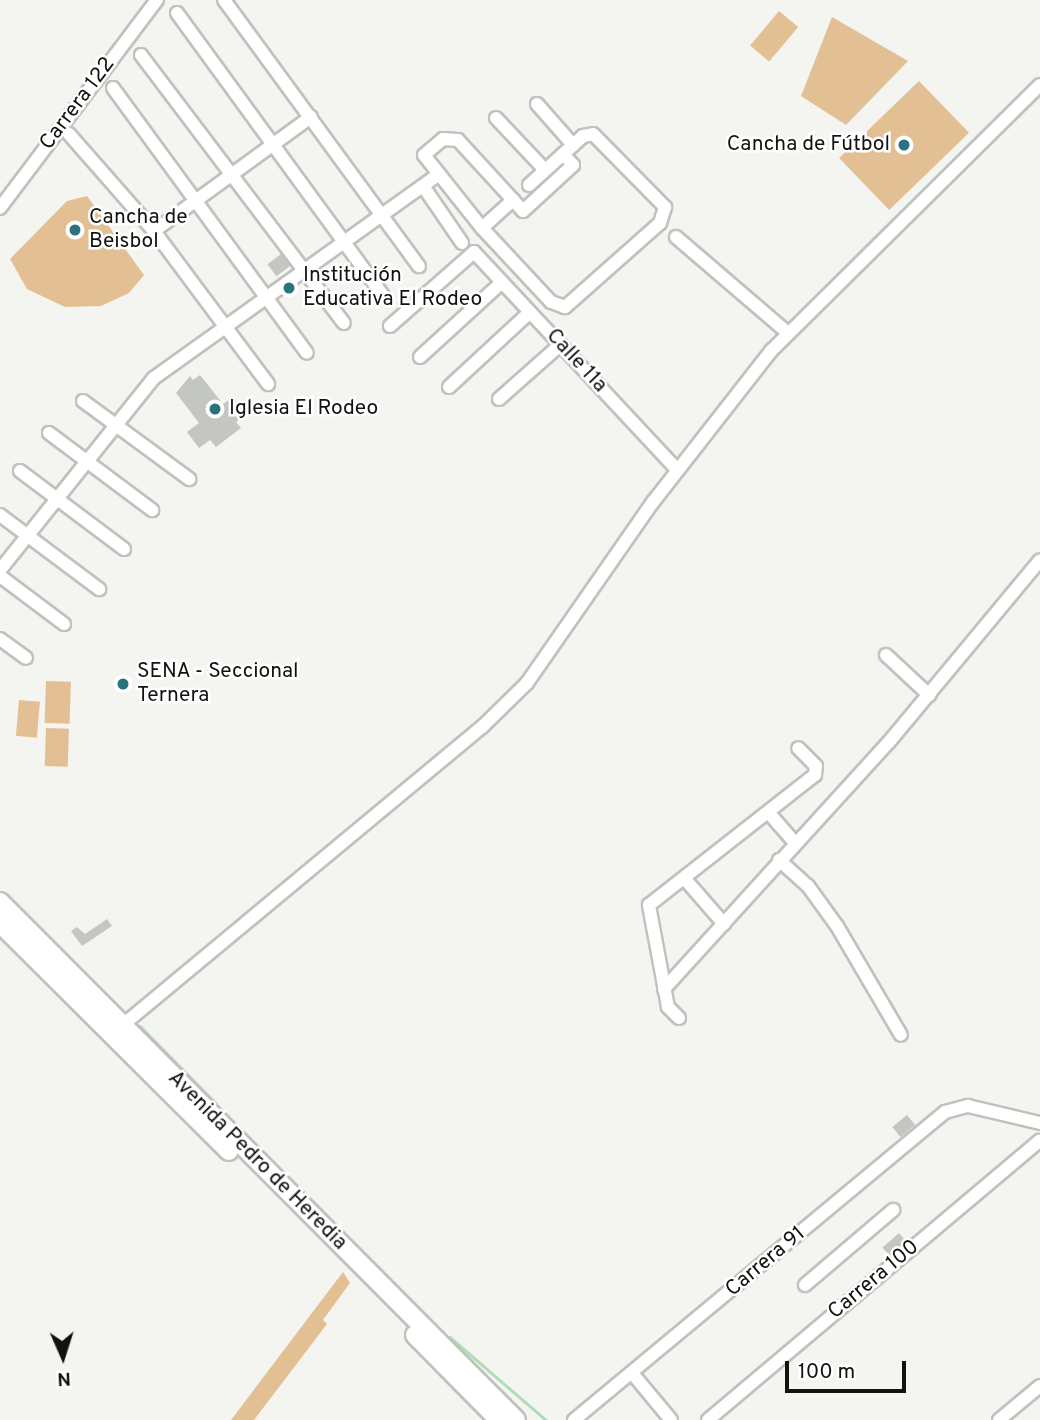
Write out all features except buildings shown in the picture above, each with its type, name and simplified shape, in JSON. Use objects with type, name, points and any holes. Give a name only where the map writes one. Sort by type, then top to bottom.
[{"type":"highway","name":"Avenida Pedro de Heredia","points":[[0,902],[116,1030],[499,1420]]},
{"type":"highway","name":"Avenida Pedro de Heredia","points":[[0,923],[116,1030],[516,1420]]},
{"type":"street","name":"Carrera 122","points":[[0,208],[157,0]]},
{"type":"street","points":[[224,0],[419,266]]},
{"type":"street","points":[[177,12],[383,295]]},
{"type":"street","points":[[141,55],[344,323]]},
{"type":"street","points":[[116,1030],[482,727],[527,683],[677,470],[788,333],[1040,85]]},
{"type":"street","points":[[113,88],[307,353]]},
{"type":"street","points":[[537,104],[573,145]]},
{"type":"street","points":[[154,231],[311,117]]},
{"type":"street","points":[[496,118],[545,170]]},
{"type":"street","points":[[69,134],[154,231],[268,384]]},
{"type":"street","points":[[529,185],[545,170],[573,145],[593,134],[661,202],[664,219],[569,306],[560,307],[482,228],[436,176],[425,152],[453,139],[523,211],[573,165],[563,154]]},
{"type":"street","points":[[0,570],[112,423],[154,377],[382,215],[402,194],[423,186],[436,176]]},
{"type":"street","points":[[423,186],[462,243]]},
{"type":"street","points":[[482,228],[513,200]]},
{"type":"street","points":[[676,237],[788,333]]},
{"type":"street","name":"Calle 11a","points":[[390,326],[474,252],[677,470]]},
{"type":"street","points":[[419,357],[502,282]]},
{"type":"street","points":[[449,387],[530,312]]},
{"type":"street","points":[[499,399],[560,345]]},
{"type":"street","points":[[83,401],[189,479]]},
{"type":"street","points":[[49,433],[152,510]]},
{"type":"street","points":[[20,471],[124,549]]},
{"type":"street","points":[[0,515],[99,589]]},
{"type":"street","points":[[664,989],[929,695],[1040,559]]},
{"type":"street","points":[[0,576],[64,624]]},
{"type":"street","points":[[0,639],[26,657]]},
{"type":"street","points":[[886,655],[929,695]]},
{"type":"street","points":[[679,1018],[668,1007],[649,905],[768,813],[817,770],[798,748]]},
{"type":"street","points":[[768,813],[794,843]]},
{"type":"street","points":[[779,860],[808,886],[837,926],[901,1035]]},
{"type":"street","points":[[684,878],[724,924]]},
{"type":"street","name":"Carrera 91","points":[[574,1420],[958,1106],[1040,1123]]},
{"type":"street","name":"Carrera 100","points":[[708,1420],[1040,1140]]},
{"type":"street","points":[[805,1285],[892,1210]]},
{"type":"street","points":[[632,1373],[671,1420]]},
{"type":"street","points":[[999,1420],[1040,1386]]},
{"type":"shaded area","points":[[779,11],[798,27],[769,62],[750,45]]},
{"type":"shaded area","points":[[832,17],[908,61],[846,125],[801,96]]},
{"type":"shaded area","name":"Cancha de Fútbol","points":[[919,81],[969,133],[889,210],[839,158]]},
{"type":"shaded area","name":"Cancha de Beisbol","points":[[87,196],[144,275],[129,293],[101,306],[65,307],[27,289],[10,259],[67,201]]},
{"type":"shaded area","points":[[46,681],[71,682],[70,724],[45,723]]},
{"type":"shaded area","points":[[19,700],[40,702],[37,738],[16,736]]},
{"type":"shaded area","points":[[46,728],[69,729],[68,767],[45,766]]},
{"type":"shaded area","points":[[343,1272],[350,1283],[323,1320],[327,1324],[254,1420],[231,1420]]},
{"type":"waterway","points":[[140,1026],[216,1103]]},
{"type":"waterway","points":[[450,1337],[546,1420]]},
{"type":"place","name":"Cancha de Fútbol","points":[[904,145]]},
{"type":"place","name":"Cancha de Beisbol","points":[[75,230]]},
{"type":"place","name":"Institución Educativa El Rodeo","points":[[289,288]]},
{"type":"place","name":"Iglesia El Rodeo","points":[[215,409]]},
{"type":"place","name":"SENA - Seccional Ternera","points":[[123,684]]}]
